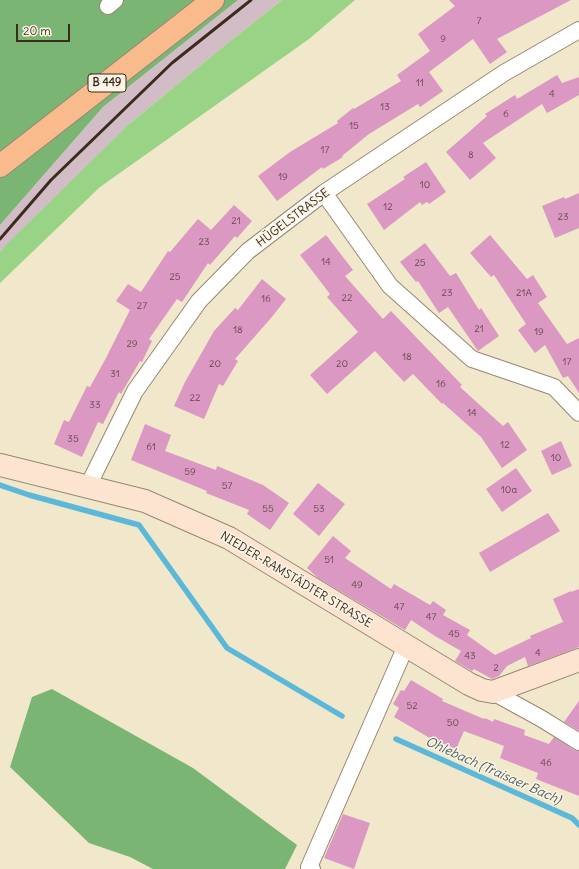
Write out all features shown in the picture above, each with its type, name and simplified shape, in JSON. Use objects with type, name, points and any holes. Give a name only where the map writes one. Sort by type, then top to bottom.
[{"type":"main road","name":"B 449","points":[[0,166],[213,0]]},
{"type":"street","name":"HÜGELSTRASSE","points":[[88,486],[135,391],[198,301],[248,251],[324,193],[504,73],[579,30]]},
{"type":"street","points":[[324,193],[390,286],[472,359],[554,387],[579,413]]},
{"type":"street","name":"NIEDER-RAMSTÄDTER STRASSE","points":[[0,465],[145,501],[229,538],[469,684],[482,690],[493,692],[579,742]]},
{"type":"street","points":[[312,869],[309,867],[406,646]]},
{"type":"street","points":[[493,692],[579,660]]},
{"type":"shaded area","points":[[238,0],[282,0],[128,125],[0,252],[0,225],[103,107]]},
{"type":"green space","points":[[0,0],[238,0],[103,107],[0,225]]},
{"type":"green space","points":[[282,0],[355,0],[309,39],[100,187],[0,283],[0,252],[6,245],[128,125]]},
{"type":"green space","points":[[52,689],[193,768],[297,845],[285,869],[153,869],[130,857],[89,843],[10,767],[32,697]]},
{"type":"building","points":[[449,0],[571,0],[497,39],[507,52],[490,64],[473,39],[429,72],[443,91],[420,107],[418,104],[369,134],[342,156],[343,157],[323,169],[322,167],[277,201],[258,176],[290,152],[338,123],[337,121],[353,108],[354,109],[401,81],[397,75],[430,51],[418,34],[455,6]]},
{"type":"building","points":[[557,75],[562,83],[579,77],[579,95],[547,113],[542,104],[483,143],[496,158],[470,180],[446,152],[487,116],[485,114],[515,95],[517,99]]},
{"type":"building","points":[[426,162],[446,192],[429,204],[427,202],[422,205],[420,202],[384,230],[367,204],[405,179],[403,177]]},
{"type":"building","points":[[579,193],[579,228],[555,238],[542,206]]},
{"type":"building","points":[[234,205],[252,221],[237,238],[235,236],[210,265],[208,263],[182,302],[177,299],[149,339],[152,341],[142,362],[140,361],[121,394],[119,392],[103,424],[98,422],[82,457],[54,444],[64,420],[69,422],[87,386],[90,387],[130,310],[116,301],[128,284],[141,292],[168,251],[170,252],[198,219],[211,230]]},
{"type":"building","points":[[326,235],[353,270],[345,276],[383,319],[391,311],[462,385],[460,387],[503,426],[508,422],[527,450],[502,468],[481,437],[443,403],[442,404],[413,374],[404,382],[375,351],[327,394],[310,375],[358,332],[327,297],[330,294],[300,255]]},
{"type":"building","points":[[490,235],[527,279],[533,275],[547,297],[538,303],[567,344],[579,338],[579,393],[568,376],[563,378],[545,345],[535,353],[518,330],[526,324],[494,275],[491,277],[470,253]]},
{"type":"building","points":[[425,243],[450,276],[456,273],[479,310],[481,308],[499,336],[478,351],[448,307],[439,313],[418,281],[416,282],[400,262]]},
{"type":"building","points":[[262,279],[286,299],[235,359],[238,361],[223,386],[219,384],[204,419],[174,406],[185,382],[214,331],[235,308],[238,310]]},
{"type":"building","points":[[145,424],[171,435],[165,451],[216,470],[217,466],[263,485],[289,503],[270,530],[247,514],[249,510],[131,460]]},
{"type":"building","points":[[561,441],[572,466],[552,475],[541,451]]},
{"type":"building","points":[[516,468],[532,491],[502,512],[486,489]]},
{"type":"building","points":[[318,483],[345,504],[319,536],[293,514]]},
{"type":"building","points":[[548,513],[560,531],[490,572],[479,553]]},
{"type":"building","points":[[333,536],[351,551],[345,558],[391,589],[394,584],[430,605],[433,601],[446,610],[443,615],[470,630],[467,635],[495,655],[531,638],[530,636],[563,622],[553,599],[579,589],[579,647],[528,666],[525,657],[507,666],[499,676],[492,679],[474,669],[472,671],[455,661],[461,651],[411,620],[405,630],[318,578],[307,568]]},
{"type":"building","points":[[411,680],[443,699],[442,701],[484,719],[485,718],[493,722],[494,719],[525,730],[524,735],[549,744],[554,737],[574,750],[579,751],[579,796],[536,779],[538,773],[500,758],[504,746],[464,731],[456,749],[428,737],[394,717],[399,708],[393,704],[401,690],[404,691]]},
{"type":"building","points":[[579,701],[579,731],[564,722]]},
{"type":"building","points":[[343,814],[370,823],[354,869],[324,858]]},
{"type":"waterway","name":"Ohlebach (Traisaer Bach)","points":[[0,485],[29,495],[139,525],[227,648],[342,716]]},
{"type":"waterway","name":"Ohlebach (Traisaer Bach)","points":[[396,739],[572,818],[579,825]]},
{"type":"railway","points":[[0,239],[51,180],[172,63],[251,0]]}]
